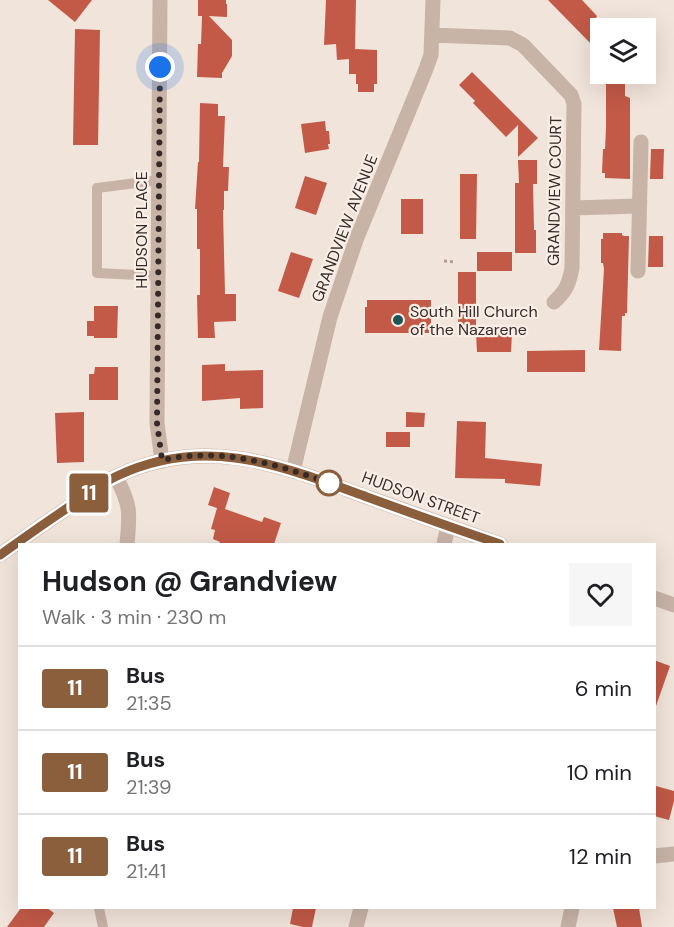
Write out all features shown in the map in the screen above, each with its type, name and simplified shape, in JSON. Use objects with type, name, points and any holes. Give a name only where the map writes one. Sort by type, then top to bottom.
[{"type":"street","name":"HUDSON PLACE","points":[[160,0],[157,423],[162,460]]},
{"type":"street","name":"GRANDVIEW AVENUE","points":[[293,471],[330,317],[356,240],[431,55],[433,0]]},
{"type":"street","name":"GRANDVIEW COURT","points":[[432,35],[510,38],[523,45],[571,95],[574,104],[572,268],[569,282],[554,302]]},
{"type":"street","points":[[638,271],[641,142]]},
{"type":"street","points":[[573,208],[639,206]]},
{"type":"street","name":"HUDSON STREET","points":[[0,555],[86,495],[116,477],[162,460],[189,456],[241,458],[293,471],[497,543]]},
{"type":"street","points":[[116,477],[129,506],[127,543]]},
{"type":"street","points":[[444,543],[448,526]]},
{"type":"street","points":[[656,599],[674,605]]},
{"type":"street","points":[[656,856],[674,854]]},
{"type":"street","points":[[356,927],[361,909]]},
{"type":"street","points":[[568,927],[572,909]]},
{"type":"lane","points":[[159,276],[96,273],[97,188],[160,180]]},
{"type":"lane","points":[[99,909],[103,927]]},
{"type":"path","points":[[444,261],[455,262]]},
{"type":"building","points":[[48,0],[92,0],[75,22]]},
{"type":"building","points":[[198,0],[226,0],[227,17],[209,16],[232,40],[232,56],[222,73],[222,78],[197,77],[202,16],[198,16]]},
{"type":"building","points":[[326,0],[356,0],[355,49],[377,50],[377,84],[374,84],[374,92],[358,92],[356,74],[349,74],[349,59],[337,60],[336,44],[324,45]]},
{"type":"building","points":[[548,0],[582,0],[597,16],[590,18],[590,43]]},
{"type":"building","points":[[75,29],[100,30],[98,145],[73,145]]},
{"type":"building","points":[[472,72],[538,138],[518,157],[518,125],[506,137],[459,85]]},
{"type":"building","points":[[606,84],[625,84],[625,96],[630,98],[630,179],[605,178],[605,173],[602,173],[606,128]]},
{"type":"building","points":[[200,103],[218,104],[218,116],[225,116],[223,167],[229,167],[228,191],[224,191],[223,210],[225,294],[236,294],[236,321],[214,322],[215,338],[198,338],[197,295],[200,295],[200,249],[197,249],[197,209],[195,209]]},
{"type":"building","points":[[325,121],[326,131],[329,131],[329,149],[305,153],[301,124]]},
{"type":"building","points":[[651,149],[664,149],[663,179],[650,179]]},
{"type":"building","points":[[518,160],[537,160],[537,184],[533,184],[536,253],[515,253],[515,183],[519,183]]},
{"type":"building","points":[[460,174],[477,174],[476,239],[460,239]]},
{"type":"building","points":[[305,176],[327,183],[316,215],[295,208]]},
{"type":"building","points":[[401,199],[423,199],[423,234],[401,234]]},
{"type":"building","points":[[603,233],[622,233],[624,236],[629,236],[627,313],[622,316],[621,351],[599,350],[604,269],[601,263]]},
{"type":"building","points":[[649,236],[663,236],[663,267],[648,267]]},
{"type":"building","points":[[291,252],[313,259],[299,298],[278,291]]},
{"type":"building","points":[[477,252],[512,252],[512,271],[477,271]]},
{"type":"building","points":[[458,272],[476,272],[476,331],[458,331]]},
{"type":"building","name":"South Hill Church of the Nazarene","points":[[367,300],[431,300],[431,333],[365,333]]},
{"type":"building","points":[[94,306],[118,306],[117,338],[87,336],[87,321],[94,321]]},
{"type":"building","points":[[476,333],[512,333],[511,352],[477,352]]},
{"type":"building","points":[[585,350],[585,372],[527,372],[527,351]]},
{"type":"building","points":[[225,364],[225,371],[263,370],[263,408],[240,409],[240,398],[202,401],[202,365]]},
{"type":"building","points":[[95,367],[118,367],[118,400],[89,400],[89,374],[94,374]]},
{"type":"building","points":[[84,412],[84,462],[57,463],[55,413]]},
{"type":"building","points":[[406,412],[425,413],[424,427],[406,427]]},
{"type":"building","points":[[457,421],[486,422],[485,458],[542,464],[540,486],[505,483],[505,479],[455,478]]},
{"type":"building","points":[[386,432],[410,432],[410,447],[386,447]]},
{"type":"building","points":[[214,487],[230,493],[225,509],[262,522],[264,517],[281,523],[274,543],[220,543],[213,539],[215,530],[211,529],[217,508],[208,505]]},
{"type":"building","points":[[656,661],[670,666],[656,706]]},
{"type":"building","points":[[656,786],[674,791],[669,820],[656,817]]},
{"type":"building","points":[[20,909],[48,909],[54,913],[44,927],[7,927]]},
{"type":"building","points":[[293,909],[316,909],[312,927],[290,924]]},
{"type":"building","points":[[613,909],[639,909],[642,927],[617,927]]},
{"type":"bus line","name":"11","points":[[0,555],[86,495],[116,477],[162,460],[189,456],[241,458],[269,464],[497,543]]},
{"type":"place","name":"South Hill Church of the Nazarene","points":[[398,320]]},
{"type":"route","points":[[160,67],[157,423],[162,460],[189,456],[241,458],[269,464],[332,484],[329,483]]}]
